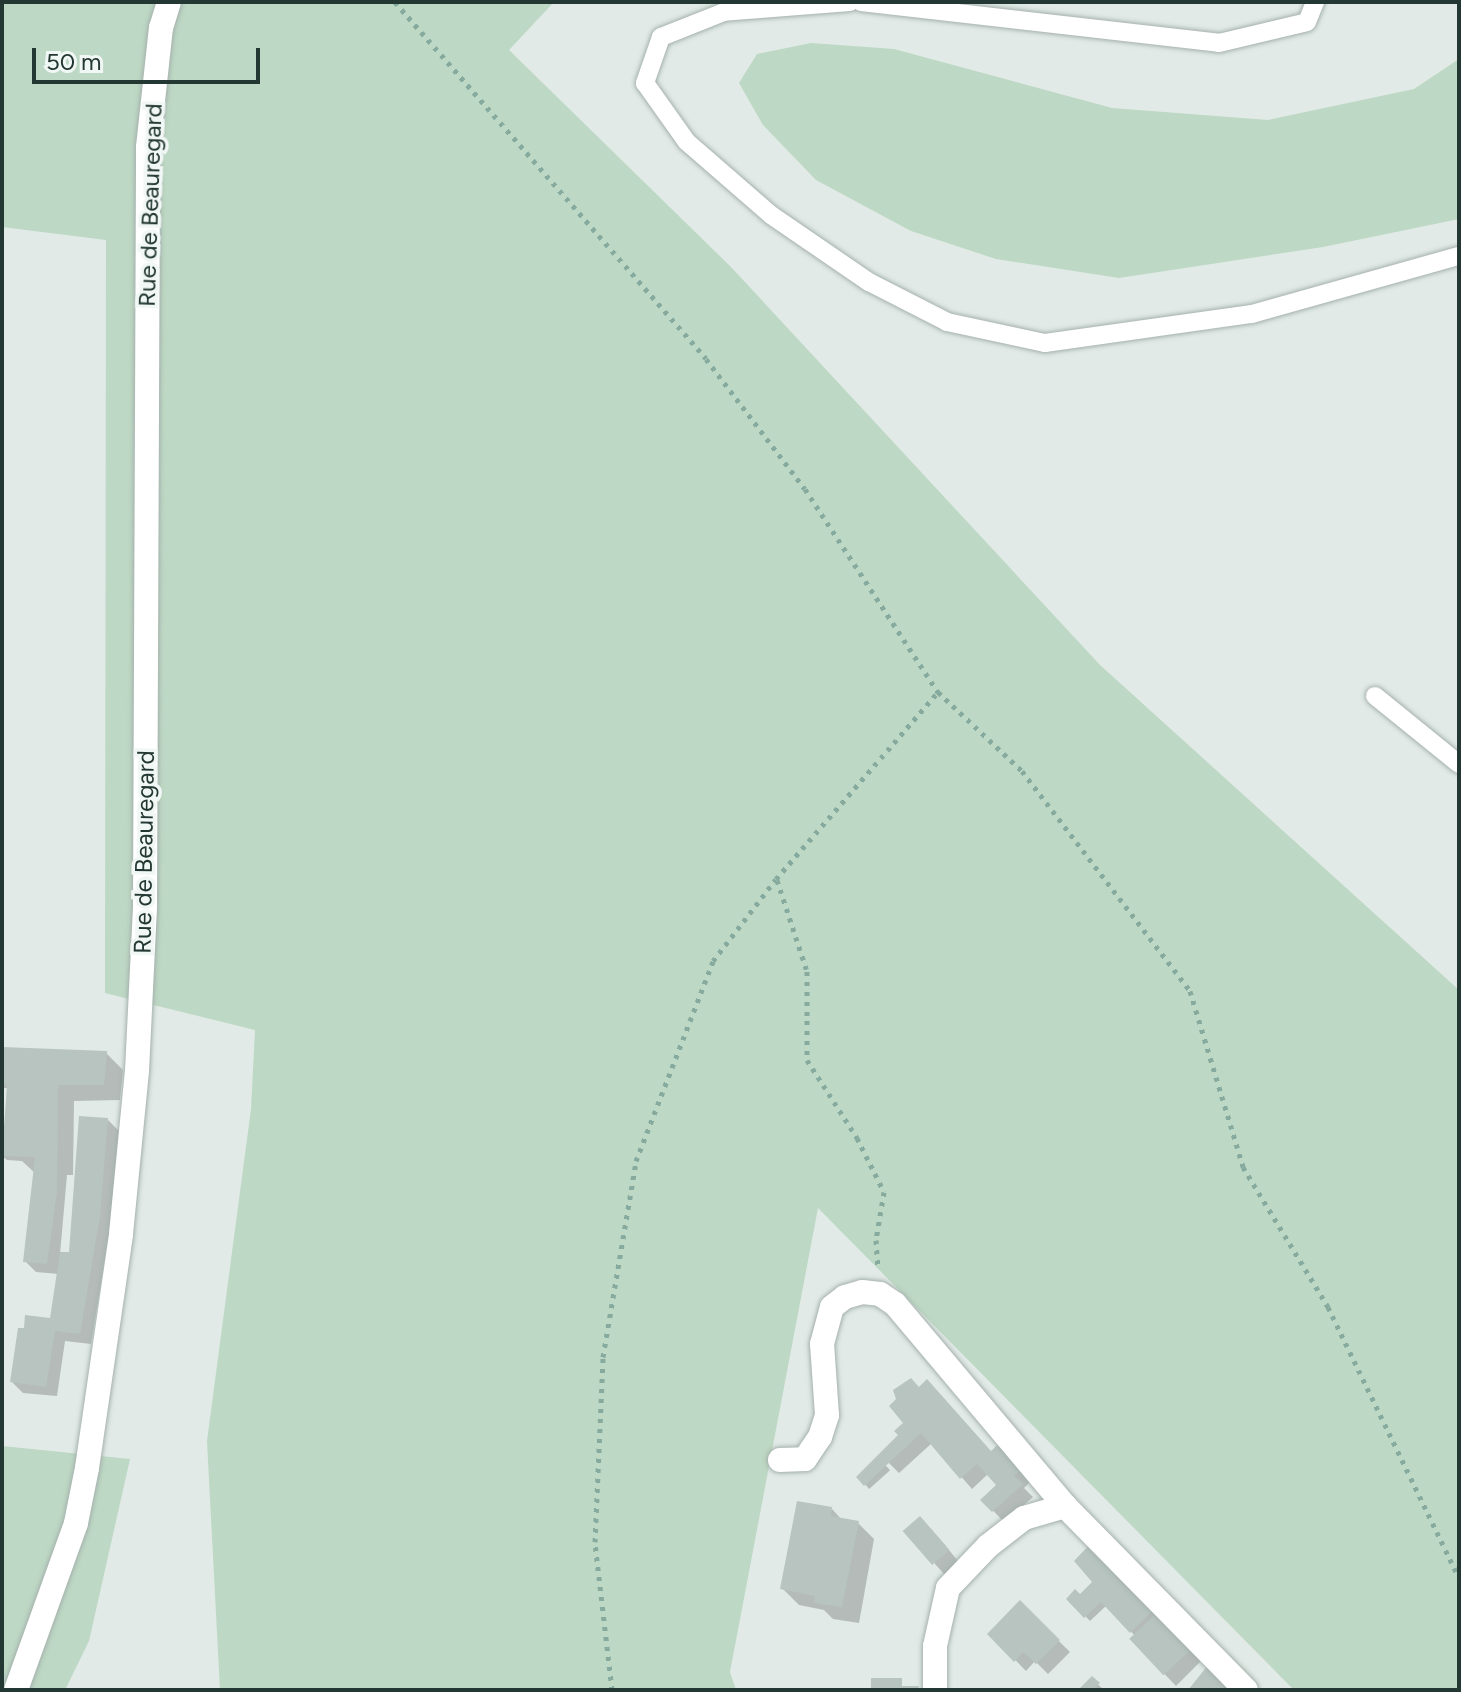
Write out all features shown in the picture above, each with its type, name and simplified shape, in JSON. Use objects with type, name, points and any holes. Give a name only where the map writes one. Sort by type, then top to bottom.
[{"type":"main road","name":"Rue de Beauregard","points":[[16,1690],[76,1523],[87,1468],[121,1234],[137,1071],[145,906],[148,147],[161,28],[169,2]]},
{"type":"main road","points":[[780,1460],[805,1459],[820,1437],[827,1415],[822,1344],[832,1307],[845,1297],[862,1292],[880,1294],[895,1304],[1065,1506],[1246,1690]]},
{"type":"main road","points":[[935,1690],[935,1646],[948,1588],[988,1546],[1024,1518],[1065,1506]]},
{"type":"lane","points":[[850,2],[724,12],[661,37],[645,83],[687,142],[771,215],[869,282],[947,322],[1045,343],[1252,314],[1459,256]]},
{"type":"lane","points":[[861,2],[1219,43],[1307,22],[1315,2]]},
{"type":"lane","points":[[1375,696],[1459,764]]},
{"type":"path","points":[[395,2],[706,359],[805,489],[938,692],[1022,771],[1190,991],[1243,1167],[1328,1307],[1459,1578]]},
{"type":"path","points":[[612,1690],[595,1542],[601,1388],[603,1357],[636,1161],[713,961],[776,879],[938,692]]},
{"type":"path","points":[[776,879],[807,971],[807,1060],[857,1138],[884,1192],[876,1240],[880,1294]]},
{"type":"green space","points":[[2,2],[554,2],[509,50],[731,267],[1100,665],[1459,990],[1459,1690],[1294,1690],[818,1208],[730,1672],[736,1690],[220,1690],[207,1441],[251,1109],[255,1030],[105,993],[106,240],[2,227]]},
{"type":"green space","points":[[811,43],[894,49],[1112,108],[1268,120],[1414,89],[1459,59],[1459,219],[1323,247],[1119,278],[996,259],[911,231],[816,180],[763,125],[739,83],[757,54]]},
{"type":"green space","points":[[2,1446],[130,1459],[89,1641],[65,1690],[2,1690]]},
{"type":"building","points":[[2,1047],[107,1051],[104,1085],[58,1085],[57,1192],[47,1264],[23,1262],[35,1157],[2,1156],[7,1085],[2,1084]]},
{"type":"building","points":[[79,1116],[108,1118],[100,1216],[80,1334],[55,1331],[46,1387],[10,1382],[18,1328],[24,1328],[25,1315],[50,1318],[60,1252],[69,1252]]},
{"type":"building","points":[[911,1378],[919,1387],[927,1379],[991,1451],[1001,1442],[1023,1468],[1014,1476],[1023,1484],[992,1512],[980,1500],[996,1485],[977,1464],[960,1479],[921,1433],[864,1486],[856,1477],[898,1435],[894,1431],[903,1423],[889,1406],[896,1399],[893,1390]]},
{"type":"building","points":[[797,1501],[832,1507],[831,1516],[859,1521],[842,1607],[814,1603],[815,1596],[780,1589]]},
{"type":"building","points":[[920,1516],[950,1550],[932,1565],[903,1531]]},
{"type":"building","points":[[1093,1541],[1157,1607],[1130,1633],[1101,1602],[1084,1618],[1066,1599],[1075,1589],[1080,1594],[1092,1582],[1074,1561]]},
{"type":"building","points":[[1020,1600],[1060,1640],[1036,1664],[1023,1652],[1014,1662],[987,1634]]},
{"type":"building","points":[[1160,1610],[1194,1647],[1163,1675],[1129,1639]]},
{"type":"building","points":[[1209,1664],[1239,1690],[1188,1690]]},
{"type":"building","points":[[1092,1676],[1100,1683],[1092,1690],[1078,1690]]},
{"type":"building","points":[[871,1678],[902,1678],[902,1686],[919,1686],[918,1690],[871,1690]]}]
